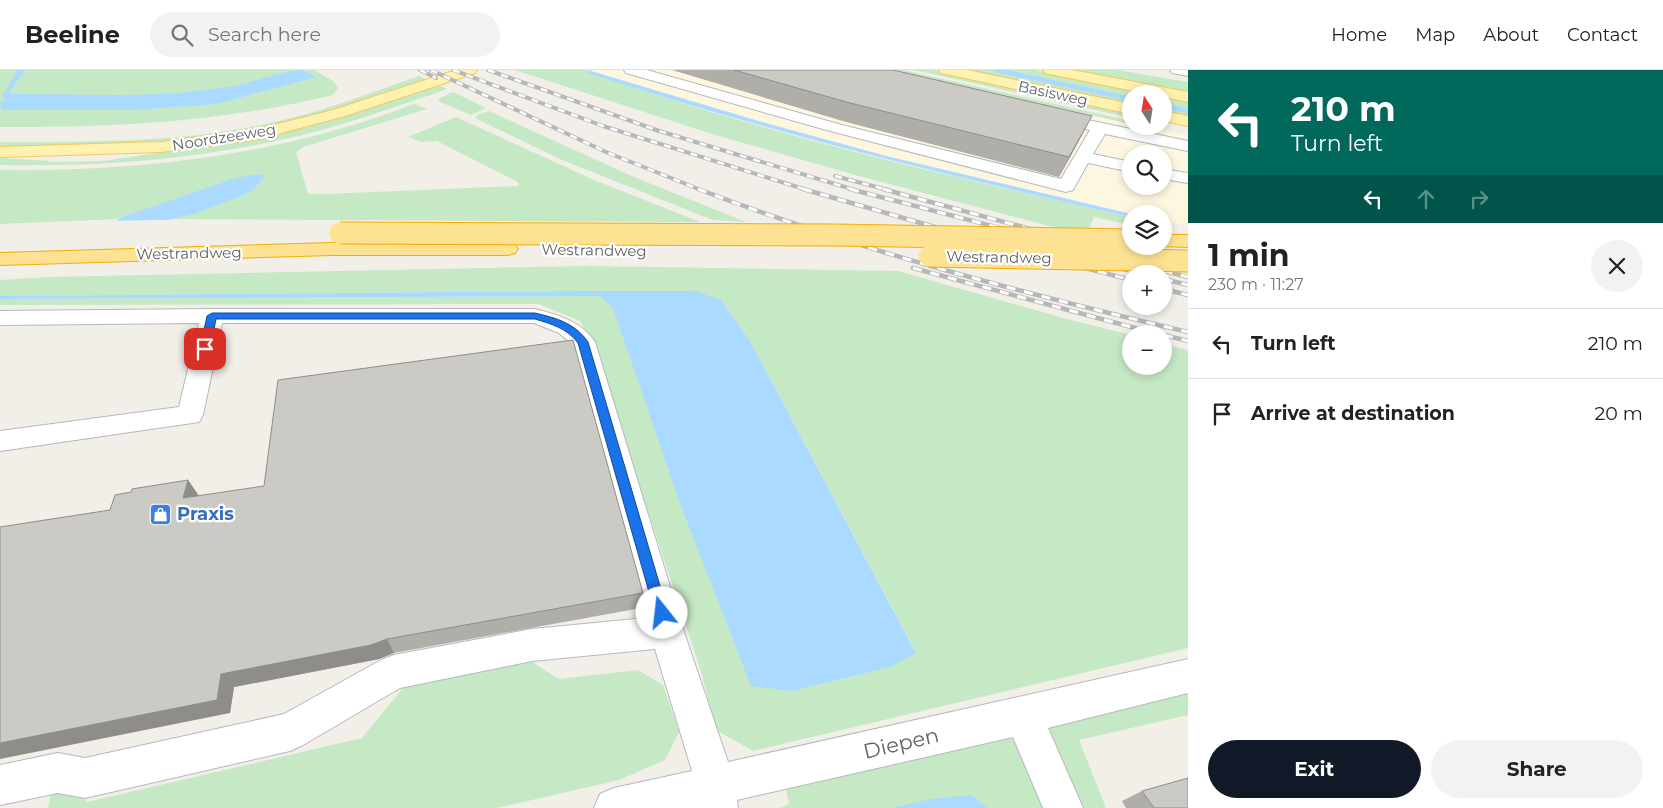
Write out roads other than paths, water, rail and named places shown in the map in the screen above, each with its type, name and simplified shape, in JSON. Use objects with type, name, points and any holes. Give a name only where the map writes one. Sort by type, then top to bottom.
[{"type":"highway","name":"Westrandweg","points":[[0,242],[179,236],[397,233],[823,235],[1122,240]]},
{"type":"highway","points":[[1172,241],[1188,241]]},
{"type":"highway","name":"Westrandweg","points":[[0,259],[323,250],[508,249],[1188,261]]},
{"type":"main road","points":[[298,108],[351,95],[427,70]]},
{"type":"main road","name":"Noordzeeweg","points":[[0,152],[161,147],[259,134],[365,105],[470,70]]},
{"type":"main road","name":"Basisweg","points":[[946,70],[1122,107]]},
{"type":"main road","name":"Basisweg","points":[[1050,70],[1188,96]]},
{"type":"main road","points":[[1172,117],[1188,120]]},
{"type":"street","points":[[630,70],[836,128],[1066,186],[1100,128]]},
{"type":"street","points":[[1177,70],[1188,72]]},
{"type":"street","points":[[1070,121],[1188,146]]},
{"type":"street","points":[[1083,157],[1122,165]]},
{"type":"street","points":[[1172,175],[1188,178]]},
{"type":"street","points":[[0,441],[190,414],[212,316]]},
{"type":"street","points":[[0,318],[535,316],[562,324],[576,333],[583,342],[667,632],[717,796]]},
{"type":"street","points":[[0,785],[58,773],[85,778],[290,732],[394,672],[532,645],[667,632]]},
{"type":"street","name":"Diepen","points":[[614,808],[717,796],[1024,716],[1188,676]]},
{"type":"street","points":[[1024,716],[1062,808]]},
{"type":"water","points":[[18,70],[25,70],[9,93],[12,94],[120,95],[175,93],[228,87],[302,70],[316,77],[216,104],[136,110],[1,110],[0,102],[5,100],[3,95]]},
{"type":"water","points":[[591,71],[755,120],[886,156],[1122,212],[1122,215],[925,169],[788,133],[585,72]]},
{"type":"water","points":[[257,174],[265,176],[253,190],[190,215],[136,228],[108,225],[128,215],[236,178]]},
{"type":"water","points":[[695,291],[721,300],[750,341],[916,653],[890,667],[792,691],[751,686],[678,498],[613,308],[600,296],[0,299],[0,296]]},
{"type":"water","points":[[972,795],[987,808],[893,808],[930,799]]},
{"type":"waterway","points":[[996,70],[1122,97]]},
{"type":"waterway","points":[[1172,108],[1188,111]]},
{"type":"railway","points":[[420,70],[436,78]]},
{"type":"railway","points":[[431,70],[606,152],[701,190]]},
{"type":"railway","points":[[453,70],[603,126],[807,190]]},
{"type":"railway","points":[[488,70],[659,131],[855,190]]},
{"type":"railway","points":[[835,176],[888,190]]},
{"type":"railway","points":[[698,189],[818,232],[940,269],[1188,332]]},
{"type":"railway","points":[[803,189],[990,243],[1122,278]]},
{"type":"railway","points":[[850,189],[1188,277]]},
{"type":"railway","points":[[883,189],[1041,232],[1188,268]]},
{"type":"railway","points":[[1041,248],[1122,269]]},
{"type":"railway","points":[[913,268],[1124,325]]},
{"type":"railway","points":[[1172,281],[1188,285]]},
{"type":"railway","points":[[1172,291],[1188,295]]},
{"type":"railway","points":[[1172,337],[1188,341]]},
{"type":"place","name":"Praxis","points":[[161,514]]}]
